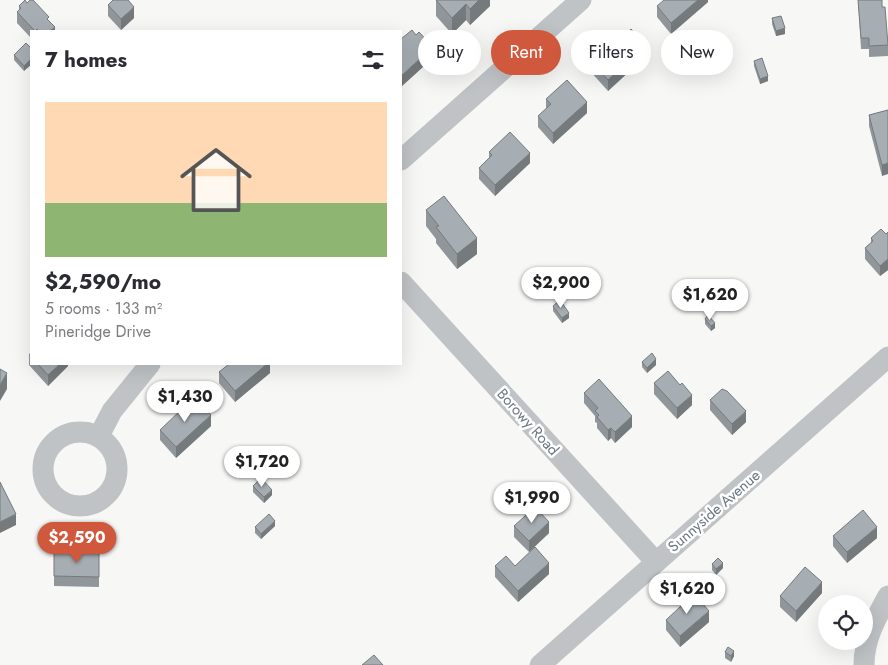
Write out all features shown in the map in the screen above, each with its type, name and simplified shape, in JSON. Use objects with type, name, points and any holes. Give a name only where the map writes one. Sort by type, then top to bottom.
[{"type":"street","points":[[402,159],[581,0]]},
{"type":"street","name":"Borowy Road","points":[[402,283],[656,562]]},
{"type":"street","name":"Sunnyside Avenue","points":[[540,665],[888,357]]},
{"type":"street","points":[[98,436],[112,411],[149,365]]},
{"type":"street","points":[[864,665],[864,651],[873,623],[888,596]]},
{"type":"building","points":[[25,0],[27,3],[33,0],[49,17],[47,19],[55,27],[51,30],[34,30],[17,12],[21,8],[19,6]]},
{"type":"building","points":[[113,0],[128,0],[134,7],[121,19],[108,5]]},
{"type":"building","points":[[436,0],[479,0],[470,9],[466,4],[452,18]]},
{"type":"building","points":[[664,0],[698,0],[671,23],[657,6]]},
{"type":"building","points":[[858,0],[882,0],[882,7],[885,7],[888,45],[869,46],[869,38],[861,38]]},
{"type":"building","points":[[781,16],[785,28],[776,31],[772,18]]},
{"type":"building","points":[[412,30],[416,35],[418,33],[418,61],[402,75],[402,38]]},
{"type":"building","points":[[26,43],[30,47],[30,60],[24,66],[14,55]]},
{"type":"building","points":[[762,58],[768,76],[760,79],[754,61]]},
{"type":"building","points":[[604,75],[613,75],[608,80]]},
{"type":"building","points":[[567,80],[587,102],[553,133],[538,116],[551,104],[546,99]]},
{"type":"building","points":[[888,110],[888,163],[882,165],[869,115]]},
{"type":"building","points":[[510,132],[530,153],[495,185],[479,168],[492,155],[489,152]]},
{"type":"building","points":[[444,196],[477,238],[457,254],[436,227],[439,226],[426,210]]},
{"type":"building","points":[[881,229],[886,234],[888,232],[888,259],[880,266],[865,248],[873,241],[871,238]]},
{"type":"building","points":[[560,300],[569,313],[562,318],[553,306]]},
{"type":"building","points":[[708,315],[715,323],[711,326],[705,319]]},
{"type":"building","points":[[652,353],[656,359],[647,368],[642,362]]},
{"type":"building","points":[[39,365],[59,365],[48,375]]},
{"type":"building","points":[[228,365],[266,365],[235,391],[219,372]]},
{"type":"building","points":[[0,369],[7,373],[0,385]]},
{"type":"building","points":[[668,371],[692,395],[677,408],[654,383]]},
{"type":"building","points":[[599,379],[632,416],[615,432],[611,428],[608,430],[597,417],[599,415],[595,411],[598,408],[584,393]]},
{"type":"building","points":[[722,389],[727,391],[746,411],[732,424],[710,400]]},
{"type":"building","points":[[197,399],[211,415],[176,447],[160,430],[182,409],[183,412]]},
{"type":"building","points":[[261,478],[272,490],[264,497],[253,486]]},
{"type":"building","points":[[0,482],[16,514],[0,522]]},
{"type":"building","points":[[535,507],[549,522],[529,541],[514,526]]},
{"type":"building","points":[[863,510],[877,527],[847,552],[833,536]]},
{"type":"building","points":[[269,514],[275,521],[261,534],[255,527]]},
{"type":"building","points":[[535,547],[549,563],[518,591],[495,566],[506,556],[515,566]]},
{"type":"building","points":[[54,551],[99,552],[99,577],[54,576]]},
{"type":"building","points":[[718,558],[723,563],[716,569],[712,564]]},
{"type":"building","points":[[805,567],[822,582],[796,611],[780,596]]},
{"type":"building","points":[[694,594],[709,611],[680,636],[666,620]]},
{"type":"building","points":[[728,647],[734,651],[731,656],[725,652]]},
{"type":"building","points":[[374,655],[383,665],[362,665]]}]
